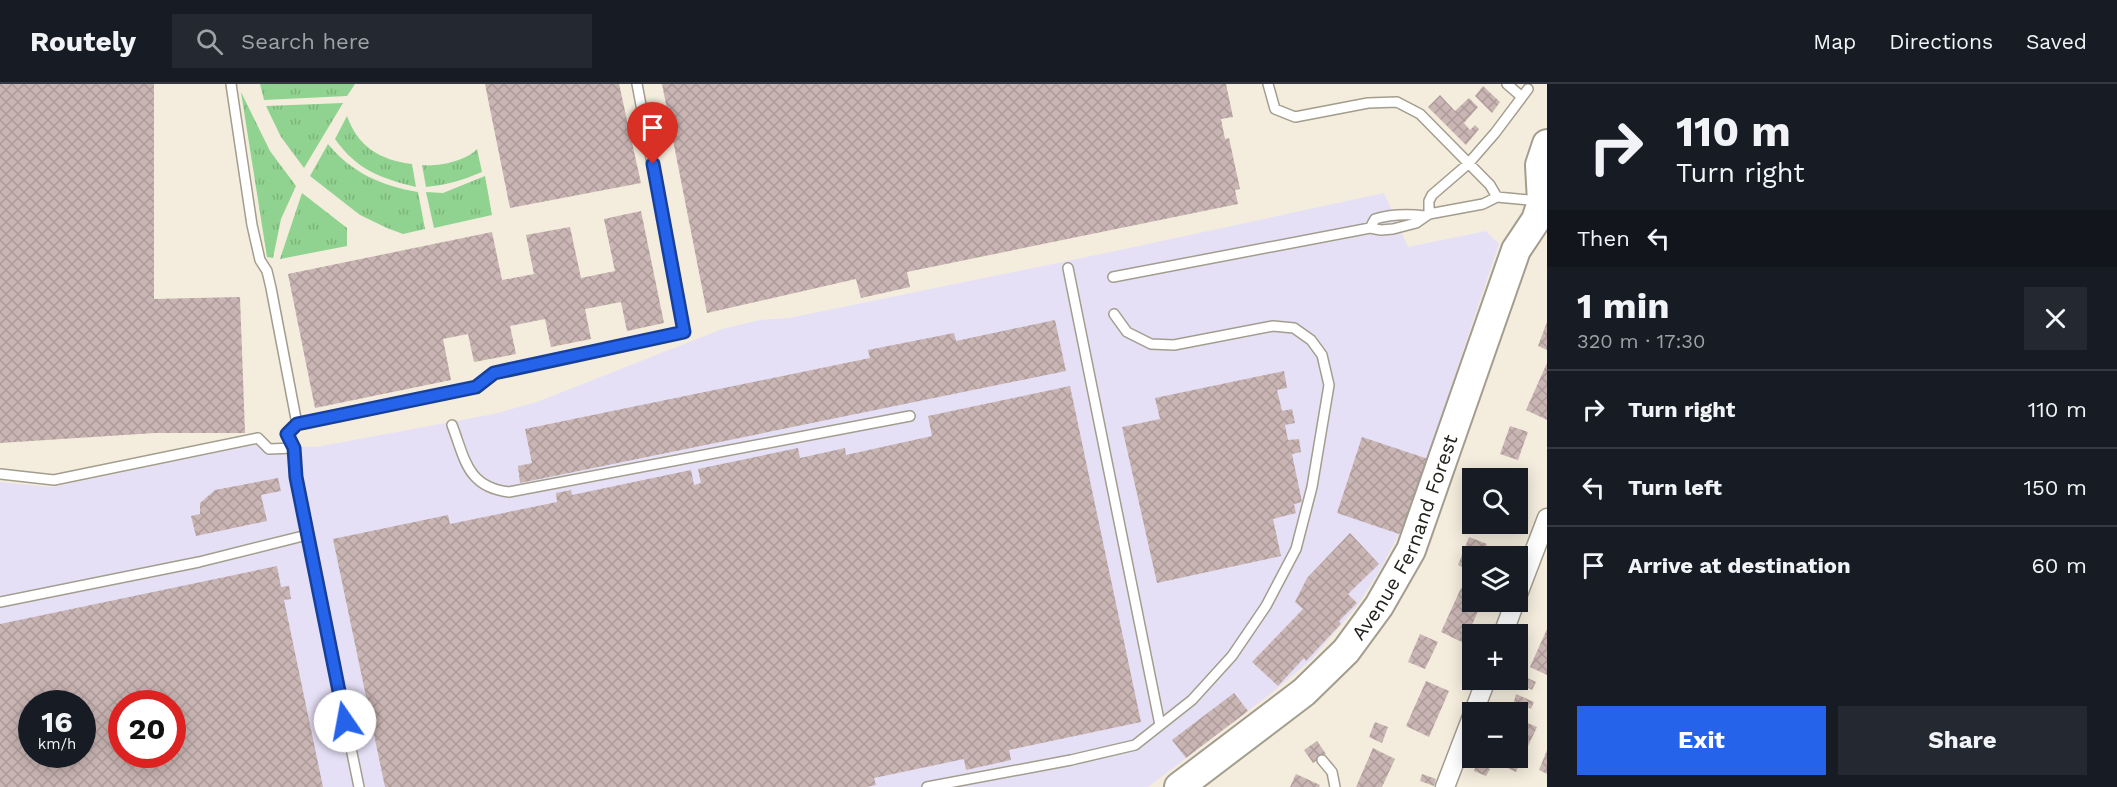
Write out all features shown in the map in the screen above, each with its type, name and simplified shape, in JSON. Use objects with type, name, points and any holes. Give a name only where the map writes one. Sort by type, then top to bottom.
[{"type":"main road","points":[[1541,205],[1540,165],[1547,144]]},
{"type":"main road","name":"Avenue Fernand Forest","points":[[1179,787],[1304,692],[1346,651],[1379,606],[1411,550],[1516,250],[1541,205]]},
{"type":"main road","name":"Avenue Fernand Forest","points":[[1207,787],[1320,701],[1358,660],[1395,608],[1425,556],[1439,523],[1534,251],[1541,205]]},
{"type":"street","points":[[1528,568],[1547,518]]},
{"type":"street","points":[[1444,787],[1482,690]]},
{"type":"lane","points":[[231,84],[252,225],[260,260],[267,271],[297,424]]},
{"type":"lane","points":[[359,787],[295,473],[294,448],[287,434],[297,424],[476,387],[494,373],[684,332],[637,84]]},
{"type":"lane","points":[[1268,84],[1275,109],[1294,117],[1368,103],[1397,102],[1420,114],[1439,131],[1490,185],[1497,198]]},
{"type":"lane","points":[[1427,215],[1432,195],[1468,164],[1495,134],[1525,93],[1507,84]]},
{"type":"lane","points":[[1113,277],[1370,228],[1394,229],[1416,223],[1427,215],[1483,204],[1497,198],[1541,205]]},
{"type":"lane","points":[[1068,268],[1160,725]]},
{"type":"lane","points":[[927,787],[1071,760],[1135,745],[1192,700],[1232,656],[1266,606],[1296,549],[1314,477],[1329,385],[1322,355],[1311,340],[1294,328],[1273,326],[1174,345],[1151,344],[1127,332],[1114,314]]},
{"type":"lane","points":[[452,425],[471,473],[480,484],[494,490],[509,492],[910,416]]},
{"type":"lane","points":[[0,474],[54,480],[258,438],[269,449],[294,448]]},
{"type":"lane","points":[[0,602],[199,562],[307,535]]},
{"type":"lane","points":[[1322,760],[1332,772],[1335,787]]},
{"type":"shaded area","points":[[1384,193],[1408,247],[1486,231],[1499,244],[1406,521],[1379,572],[1357,606],[1312,659],[1273,692],[1148,787],[0,787],[0,482],[52,487],[252,445],[316,447],[494,414],[537,402],[722,329],[760,320],[789,318]]},
{"type":"green space","points":[[260,84],[355,84],[347,96],[264,100]]},
{"type":"green space","points":[[241,92],[270,151],[296,186],[281,219],[273,258],[267,257]]},
{"type":"green space","points":[[343,103],[304,168],[281,137],[266,106]]},
{"type":"green space","points":[[347,116],[357,136],[372,150],[390,159],[412,164],[416,187],[370,171],[343,150],[335,139]]},
{"type":"green space","points":[[328,144],[347,163],[368,177],[418,192],[425,229],[403,234],[387,228],[360,215],[310,176]]},
{"type":"green space","points":[[477,149],[482,172],[455,182],[426,187],[422,165],[451,162],[466,157]]},
{"type":"green space","points":[[485,176],[492,215],[434,228],[426,192],[443,193]]},
{"type":"green space","points":[[302,193],[347,228],[347,246],[280,259]]},
{"type":"building","points":[[0,84],[154,84],[154,299],[240,297],[245,433],[155,433],[0,443]]},
{"type":"building","points":[[485,84],[619,84],[641,183],[510,208]]},
{"type":"building","points":[[662,84],[1226,84],[1233,117],[1221,119],[1225,139],[1229,138],[1240,189],[1235,190],[1238,204],[907,272],[910,287],[861,298],[856,279],[707,313]]},
{"type":"building","points":[[1483,86],[1500,102],[1492,113],[1475,96]]},
{"type":"building","points":[[1440,95],[1455,111],[1469,98],[1478,107],[1464,123],[1470,130],[1475,125],[1479,129],[1466,145],[1428,107]]},
{"type":"building","points":[[641,211],[664,323],[627,331],[621,302],[585,309],[591,339],[551,347],[545,319],[510,326],[516,354],[474,362],[468,334],[443,339],[451,380],[315,408],[288,274],[492,232],[502,280],[534,274],[526,235],[570,227],[581,278],[615,271],[604,219]]},
{"type":"building","points":[[1055,320],[1066,371],[520,483],[518,466],[532,463],[525,429],[870,358],[868,350],[954,333],[956,341]]},
{"type":"building","points":[[1547,322],[1547,350],[1538,346]]},
{"type":"building","points":[[1547,363],[1547,420],[1526,410]]},
{"type":"building","points":[[1284,371],[1287,388],[1277,390],[1282,411],[1292,409],[1295,423],[1285,425],[1288,440],[1299,439],[1301,452],[1292,454],[1302,502],[1294,504],[1296,513],[1273,519],[1281,556],[1157,583],[1122,427],[1160,419],[1155,398]]},
{"type":"building","points":[[1070,386],[1141,722],[1009,750],[1011,760],[966,770],[964,759],[874,778],[876,785],[867,787],[385,787],[333,539],[448,515],[450,524],[557,502],[556,493],[571,490],[572,495],[691,470],[694,485],[701,483],[698,469],[798,448],[800,458],[845,448],[846,455],[932,436],[928,416]]},
{"type":"building","points":[[1510,426],[1528,432],[1518,460],[1500,454]]},
{"type":"building","points":[[1362,437],[1428,459],[1407,520],[1399,534],[1337,513]]},
{"type":"building","points":[[278,478],[281,491],[261,495],[267,521],[196,536],[191,516],[200,514],[200,503],[215,490]]},
{"type":"building","points":[[1350,533],[1379,564],[1348,594],[1357,603],[1339,621],[1341,624],[1306,661],[1304,658],[1278,686],[1252,662],[1303,609],[1295,602],[1307,578]]},
{"type":"building","points":[[1469,537],[1487,544],[1486,546],[1465,546]]},
{"type":"building","points":[[1462,555],[1462,567],[1458,565]]},
{"type":"building","points":[[277,566],[281,587],[289,586],[291,599],[284,600],[323,787],[0,787],[0,624]]},
{"type":"building","points":[[1462,588],[1462,612],[1478,612],[1472,624],[1462,624],[1462,642],[1441,632]]},
{"type":"building","points":[[1547,629],[1547,675],[1530,667]]},
{"type":"building","points":[[1420,634],[1438,642],[1425,669],[1408,662]]},
{"type":"building","points":[[1528,678],[1536,682],[1532,690],[1528,688]]},
{"type":"building","points":[[1426,681],[1449,691],[1429,737],[1406,726]]},
{"type":"building","points":[[1234,693],[1248,711],[1186,758],[1172,740]]},
{"type":"building","points":[[1516,694],[1534,702],[1531,709],[1528,708],[1528,702],[1514,702]]},
{"type":"building","points":[[1375,722],[1388,727],[1382,743],[1369,737]]},
{"type":"building","points":[[1528,723],[1537,727],[1528,746]]},
{"type":"building","points":[[1317,741],[1326,754],[1313,763],[1304,750]]},
{"type":"building","points":[[1373,748],[1395,759],[1382,787],[1356,787]]},
{"type":"building","points":[[1547,750],[1547,774],[1539,770]]},
{"type":"building","points":[[1475,768],[1490,769],[1486,776],[1474,771]]},
{"type":"building","points":[[1296,774],[1320,785],[1319,787],[1290,787]]},
{"type":"building","points":[[1422,774],[1436,779],[1434,786],[1420,781]]},
{"type":"route","points":[[345,721],[295,473],[294,448],[287,434],[297,424],[476,387],[494,373],[684,332],[653,164]]}]
